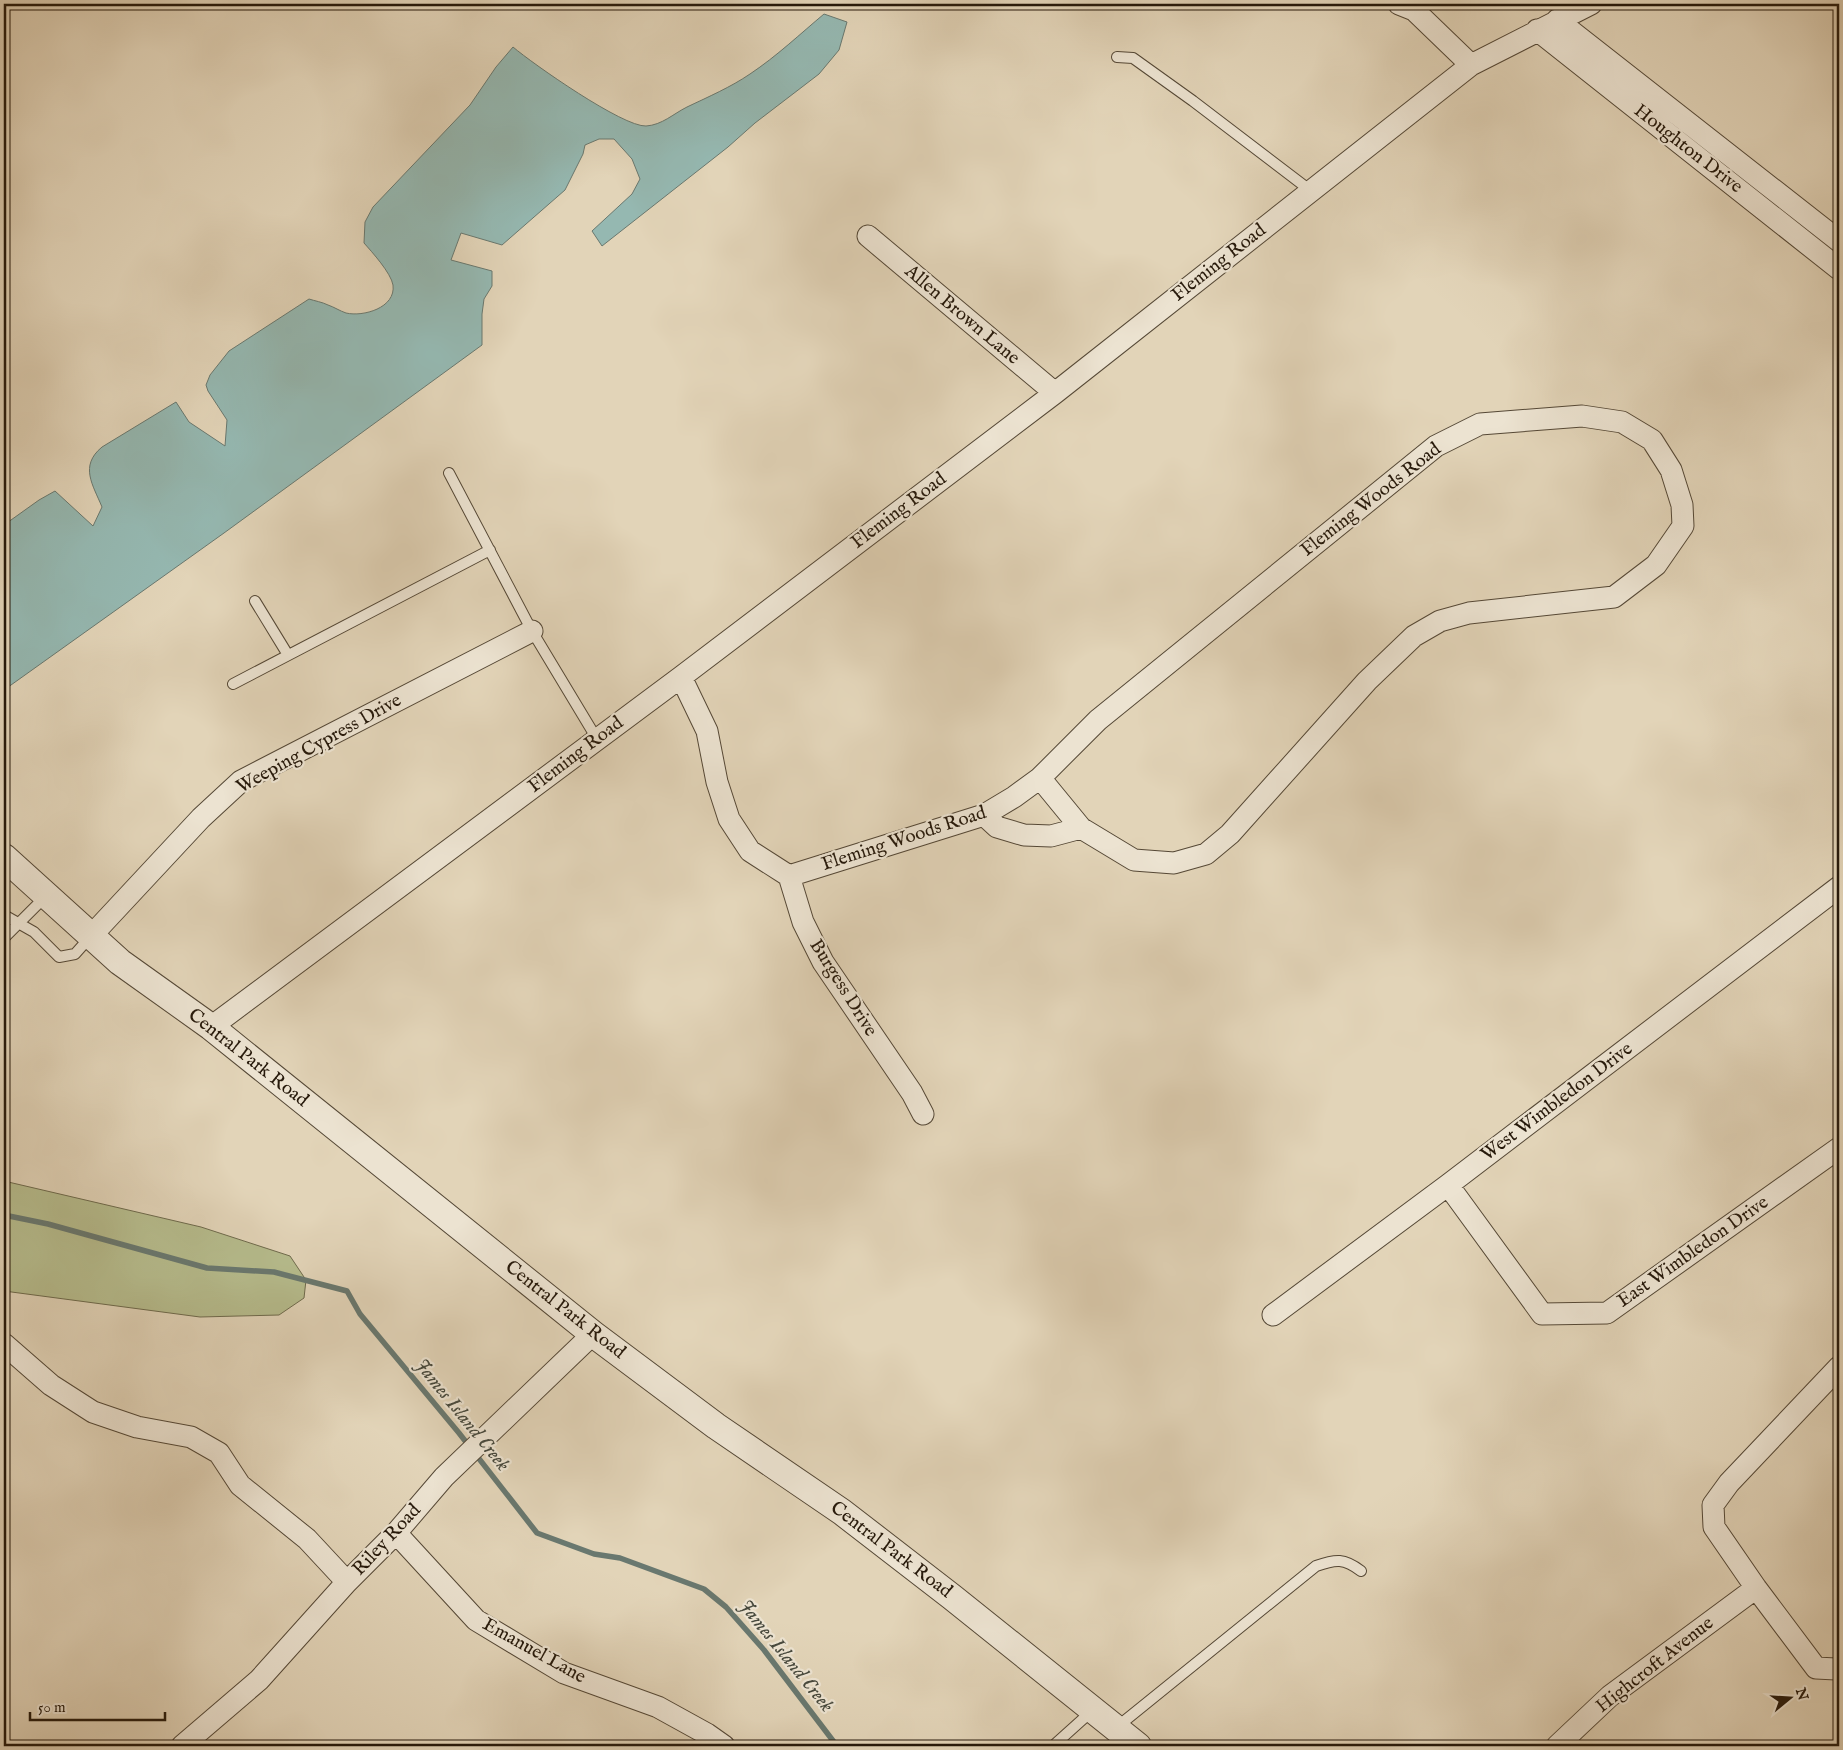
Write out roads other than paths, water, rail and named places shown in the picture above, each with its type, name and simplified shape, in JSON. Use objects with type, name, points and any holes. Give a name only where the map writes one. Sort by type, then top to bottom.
[{"type":"street","points":[[1399,4],[1414,10],[1472,64]]},
{"type":"street","name":"Fleming Road","points":[[211,1026],[681,677],[1055,393],[1472,64],[1591,4]]},
{"type":"street","name":"Houghton Drive","points":[[1557,20],[1839,241]]},
{"type":"street","name":"Houghton Drive","points":[[1537,30],[1839,269]]},
{"type":"street","name":"Allen Brown Lane","points":[[868,236],[1055,393]]},
{"type":"street","name":"Fleming Woods Road","points":[[789,876],[984,815],[1040,778],[1098,720],[1436,446],[1480,424],[1582,416],[1622,422],[1652,440],[1671,470],[1682,505],[1683,526],[1656,565],[1614,596],[1468,613],[1440,621],[1414,636],[1367,681],[1230,834],[1206,854],[1174,863],[1134,860],[1081,828],[1040,778]]},
{"type":"street","name":"Weeping Cypress Drive","points":[[91,936],[201,818],[241,782],[532,631]]},
{"type":"street","points":[[681,677],[707,731],[717,782],[729,819],[750,851],[789,876]]},
{"type":"street","points":[[984,815],[997,827],[1024,835],[1051,836],[1081,828]]},
{"type":"street","name":"Central Park Road","points":[[4,858],[120,962],[211,1026],[593,1334],[716,1426],[842,1512],[1094,1709],[1138,1746]]},
{"type":"street","name":"Burgess Drive","points":[[789,876],[803,922],[823,962],[912,1093],[924,1114]]},
{"type":"street","name":"West Wimbledon Drive","points":[[1273,1315],[1448,1185],[1839,887]]},
{"type":"street","name":"East Wimbledon Drive","points":[[1448,1185],[1542,1314],[1607,1313],[1839,1148]]},
{"type":"street","name":"Riley Road","points":[[182,1746],[260,1680],[347,1582],[396,1534],[444,1477],[593,1334]]},
{"type":"street","points":[[4,1344],[51,1385],[93,1412],[137,1427],[191,1438],[219,1453],[240,1485],[307,1539],[347,1582]]},
{"type":"street","points":[[1839,1368],[1729,1483],[1713,1505],[1714,1527],[1756,1588],[1816,1668],[1836,1669],[1839,1667]]},
{"type":"street","name":"Emanuel Lane","points":[[396,1534],[476,1620],[564,1673],[658,1707],[707,1734],[724,1746]]},
{"type":"street","name":"Highcroft Avenue","points":[[1557,1746],[1610,1696],[1756,1588]]},
{"type":"lane","points":[[1117,57],[1133,58],[1194,101],[1311,191]]},
{"type":"lane","points":[[1630,103],[1643,87]]},
{"type":"lane","points":[[1771,214],[1785,198]]},
{"type":"lane","points":[[449,473],[532,631],[598,739]]},
{"type":"lane","points":[[233,684],[490,550]]},
{"type":"lane","points":[[255,601],[288,655]]},
{"type":"lane","points":[[4,938],[47,895]]},
{"type":"lane","points":[[4,915],[34,932],[59,957],[75,954],[91,936]]},
{"type":"lane","points":[[1116,1728],[1316,1566],[1334,1560],[1350,1562],[1361,1571]]},
{"type":"lane","points":[[1053,1746],[1094,1709]]},
{"type":"water","points":[[824,14],[847,22],[839,50],[819,74],[602,246],[592,231],[632,194],[640,179],[632,159],[614,139],[599,139],[585,145],[583,154],[565,190],[502,245],[461,233],[451,260],[492,271],[492,286],[484,299],[482,345],[4,690],[4,525],[55,491],[93,526],[102,507],[92,483],[90,469],[91,461],[102,447],[176,402],[189,422],[225,446],[227,420],[206,385],[210,375],[229,351],[309,299],[353,314],[369,312],[384,305],[393,293],[392,280],[364,243],[365,222],[373,207],[470,105],[496,67],[513,47],[539,67],[599,106],[635,124],[646,126],[662,121],[743,79],[770,60]]},
{"type":"waterway","name":"James Island Creek","points":[[4,1215],[48,1224],[207,1268],[274,1272],[347,1291],[360,1314],[459,1433],[537,1533],[594,1554],[620,1558],[704,1589],[726,1607],[764,1650],[837,1746]]}]
